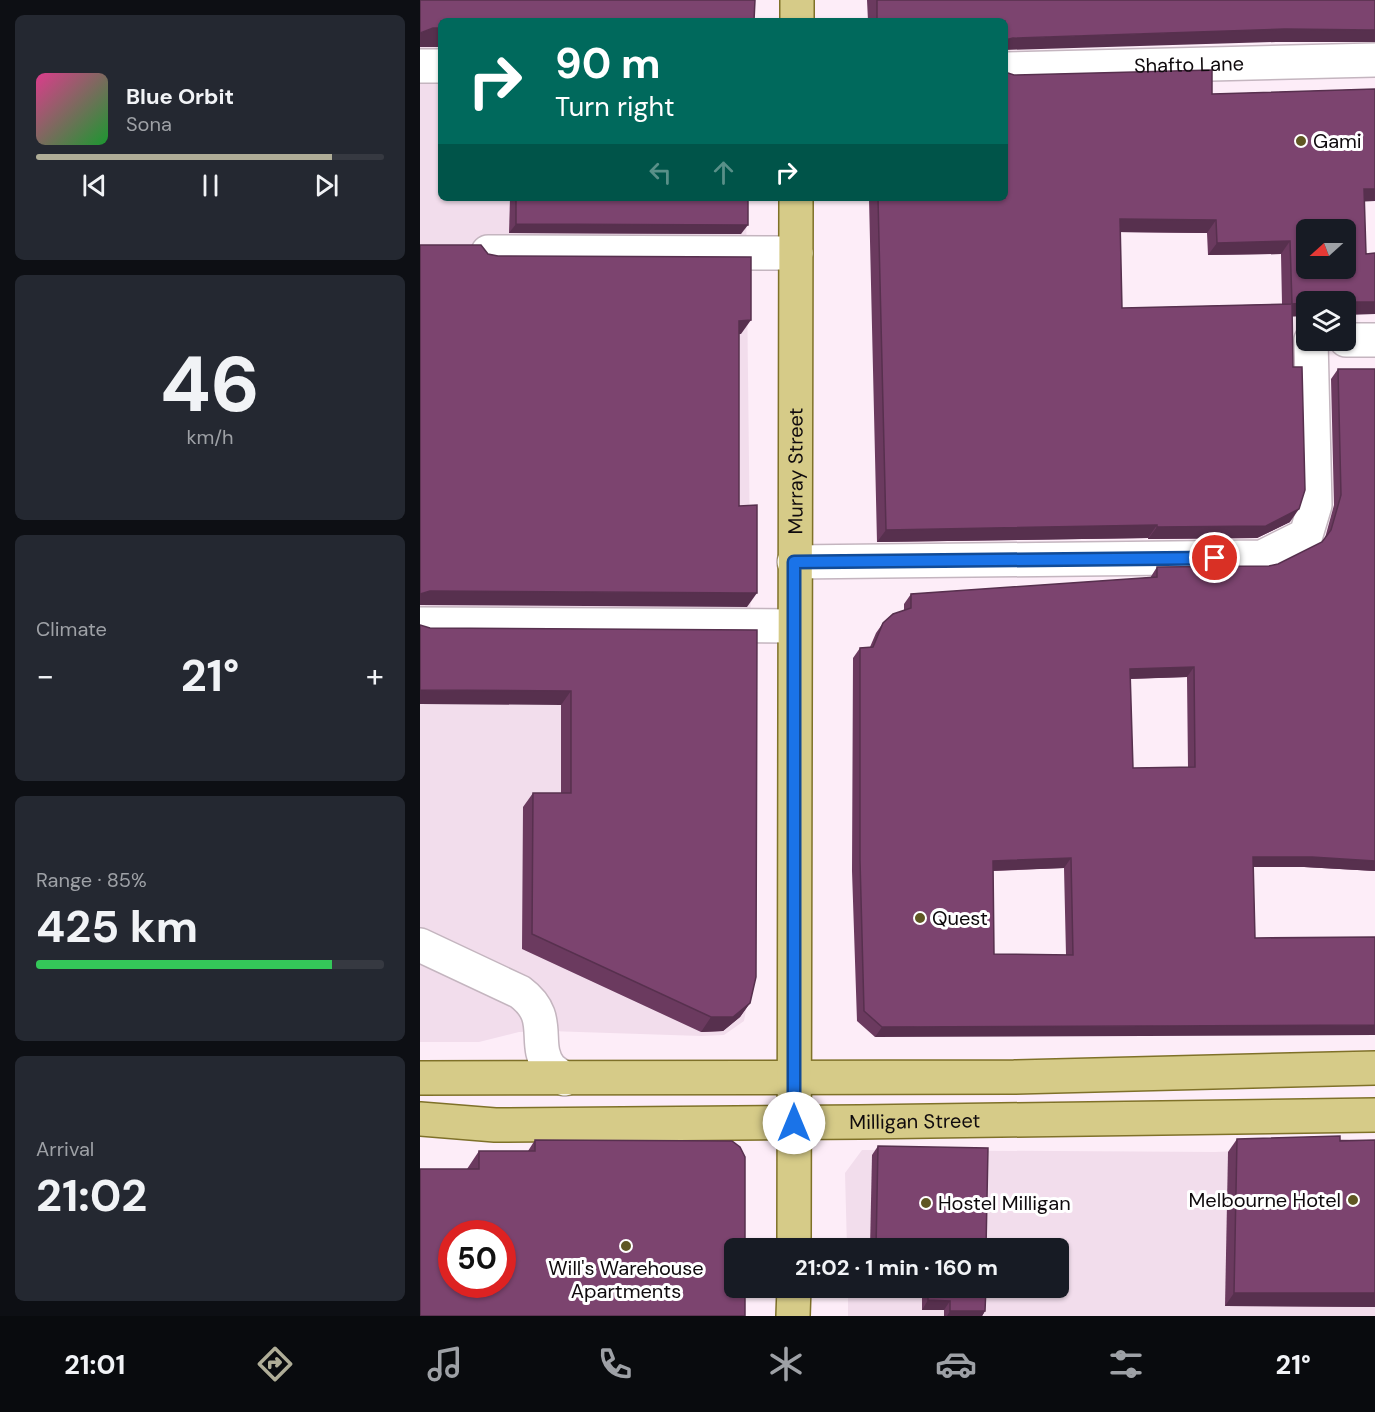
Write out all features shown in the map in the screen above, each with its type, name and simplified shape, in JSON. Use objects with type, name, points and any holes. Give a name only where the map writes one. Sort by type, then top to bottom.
[{"type":"main road","points":[[797,0],[797,18]]},
{"type":"main road","name":"Murray Street","points":[[794,1238],[796,201]]},
{"type":"main road","points":[[420,1078],[1014,1077],[1375,1068]]},
{"type":"main road","name":"Milligan Street","points":[[420,1119],[495,1125],[1375,1115]]},
{"type":"main road","points":[[793,1316],[794,1298]]},
{"type":"street","name":"Shafto Lane","points":[[1008,69],[1375,60]]},
{"type":"street","points":[[420,66],[438,66]]},
{"type":"street","points":[[488,252],[796,253]]},
{"type":"street","points":[[1356,340],[1375,340]]},
{"type":"street","points":[[794,562],[1262,557],[1306,536],[1315,504],[1311,351]]},
{"type":"street","points":[[420,624],[794,626]]},
{"type":"street","points":[[420,945],[520,992],[532,1001],[540,1017],[544,1053],[550,1068],[565,1079]]},
{"type":"shaded area","points":[[420,0],[438,18],[438,201],[746,201],[751,638],[749,993],[744,1021],[724,1035],[549,1031],[519,1032],[479,1042],[420,1042]]},
{"type":"shaded area","points":[[1375,1147],[1375,1316],[848,1316],[848,1298],[1069,1298],[1069,1238],[847,1238],[845,1173],[862,1150],[1215,1152]]},
{"type":"building","points":[[420,0],[755,0],[754,18],[438,18],[438,28],[420,33]]},
{"type":"building","points":[[877,0],[1375,0],[1375,30],[1285,29],[1008,39],[1008,18],[877,18]]},
{"type":"building","points":[[1212,70],[1212,94],[1375,89],[1375,189],[1364,189],[1366,254],[1375,253],[1375,302],[1356,302],[1356,291],[1296,291],[1296,304],[1292,304],[1293,367],[1302,367],[1305,490],[1299,509],[1266,526],[1157,527],[1157,525],[886,530],[878,201],[1008,201],[1008,73],[1014,75]],"holes":[[[1120,219],[1216,220],[1217,243],[1290,241],[1292,304],[1122,308]]]},
{"type":"building","points":[[516,201],[748,201],[748,225],[516,224]]},
{"type":"building","points":[[420,245],[481,245],[488,254],[498,256],[751,257],[751,320],[739,321],[739,506],[757,505],[757,593],[430,591],[420,594]]},
{"type":"building","points":[[1338,369],[1375,369],[1375,861],[1312,857],[1253,857],[1255,938],[1375,937],[1375,1025],[882,1027],[864,1011],[860,860],[860,648],[873,647],[883,623],[893,614],[911,608],[911,594],[1157,577],[1157,567],[1278,564],[1322,542],[1331,530],[1341,495]],"holes":[[[1194,667],[1195,767],[1133,768],[1130,669]],[[1071,858],[1073,955],[994,954],[993,861]]]},
{"type":"building","points":[[420,625],[430,628],[757,630],[756,977],[750,1003],[733,1017],[711,1017],[532,934],[533,793],[571,793],[571,691],[420,690]]},
{"type":"building","points":[[1340,1136],[1340,1141],[1375,1140],[1375,1293],[1234,1293],[1237,1139]]},
{"type":"building","name":"Will's Warehouse Apartments","points":[[535,1140],[732,1141],[740,1147],[745,1157],[745,1238],[724,1238],[724,1298],[745,1298],[745,1316],[420,1316],[420,1169],[479,1169],[479,1151],[535,1151]]},
{"type":"building","name":"Hostel Milligan","points":[[878,1146],[988,1148],[986,1238],[876,1238]]},
{"type":"building","points":[[928,1298],[986,1298],[985,1311],[950,1311],[950,1301],[928,1300]]},
{"type":"place","name":"Gami","points":[[1301,141]]},
{"type":"place","name":"Quest","points":[[920,918]]},
{"type":"place","name":"Melbourne Hotel","points":[[1353,1200]]},
{"type":"place","name":"Hostel Milligan","points":[[926,1203]]},
{"type":"place","name":"Will's Warehouse Apartments","points":[[626,1246]]},
{"type":"route","points":[[794,1123],[794,562],[1215,558]]}]
